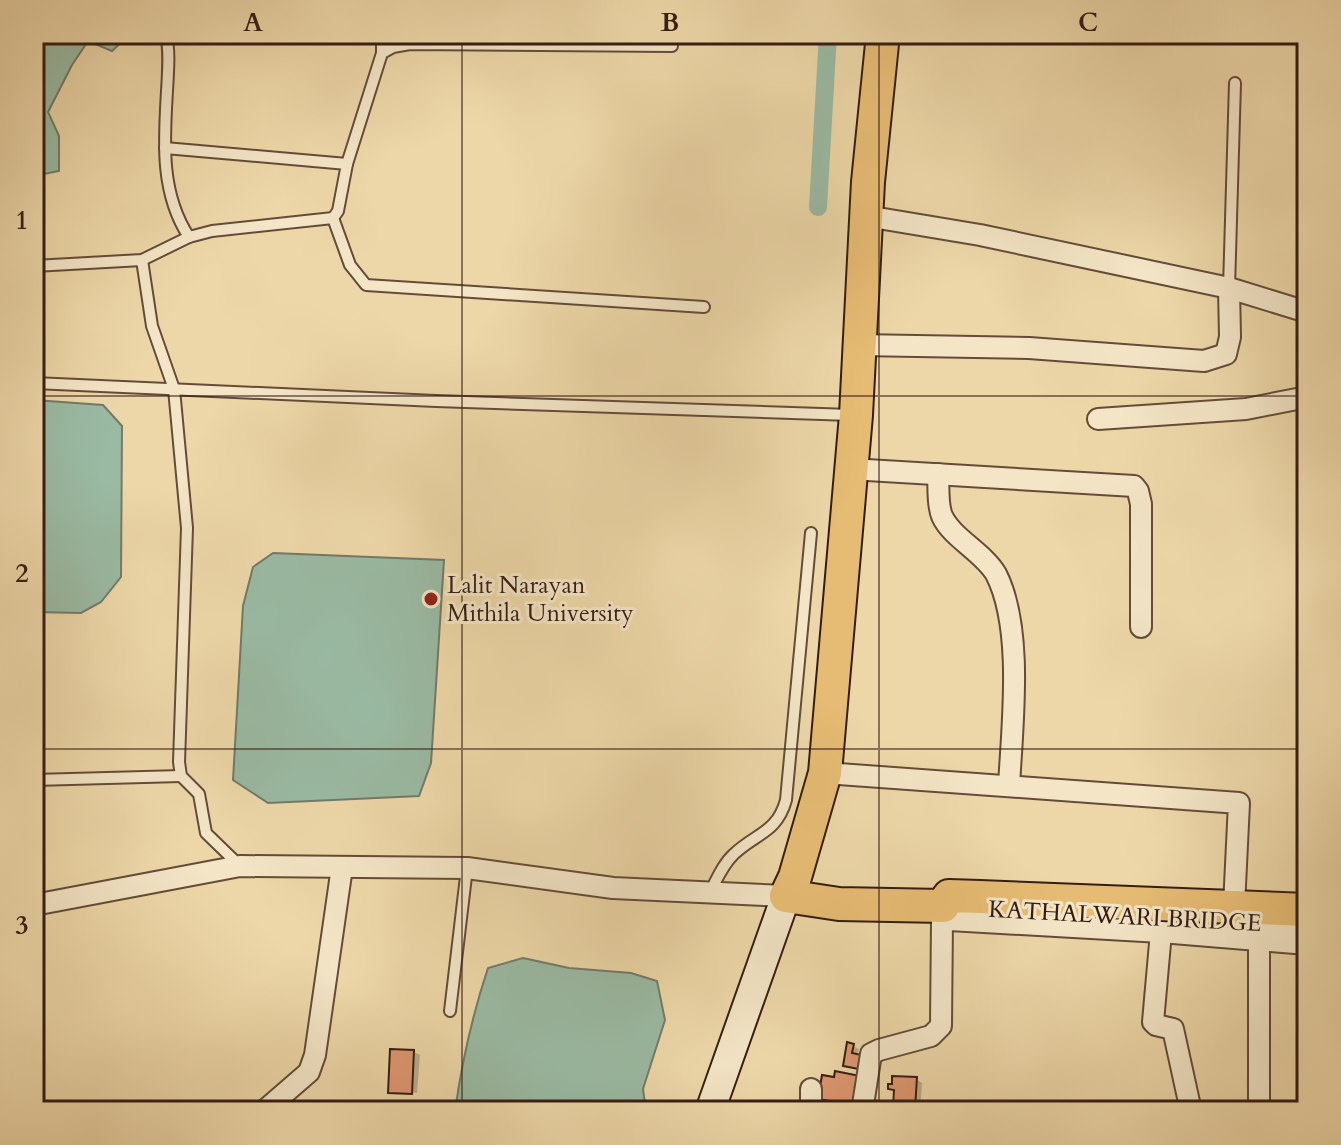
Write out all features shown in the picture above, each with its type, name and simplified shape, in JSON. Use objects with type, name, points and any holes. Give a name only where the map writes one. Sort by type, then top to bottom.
[{"type":"main road","points":[[710,1111],[795,877],[825,773],[856,415],[866,216],[883,34]]},
{"type":"main road","points":[[786,896],[849,905],[942,912],[949,896],[1307,909]]},
{"type":"main road","name":"KATHALWARI BRIDGE","points":[[942,912],[1189,918],[1307,927]]},
{"type":"street","points":[[866,216],[980,235],[1229,288],[1307,312]]},
{"type":"street","points":[[859,345],[1029,348],[1204,361],[1226,354],[1230,337],[1229,288]]},
{"type":"street","points":[[1098,419],[1246,409],[1307,397]]},
{"type":"street","points":[[850,469],[1134,486],[1141,504],[1141,627]]},
{"type":"street","points":[[938,474],[943,518],[995,574],[1006,608],[1014,652],[1015,686],[1009,786]]},
{"type":"street","points":[[825,773],[1239,803],[1234,906]]},
{"type":"street","points":[[34,905],[240,866],[467,868],[613,888],[786,896]]},
{"type":"street","points":[[264,1111],[309,1072],[315,1055],[342,867]]},
{"type":"street","points":[[862,1111],[871,1054],[931,1036],[941,1026],[942,912],[1307,944]]},
{"type":"street","points":[[1161,932],[1153,1022],[1173,1029],[1191,1111]]},
{"type":"street","points":[[1259,940],[1259,1111]]},
{"type":"street","points":[[811,1089],[811,1111]]},
{"type":"lane","points":[[166,34],[165,148],[173,207],[189,237]]},
{"type":"lane","points":[[34,266],[142,260],[189,237],[212,231],[333,218],[338,211],[347,164],[382,53],[382,34]]},
{"type":"lane","points":[[382,53],[410,44],[672,46]]},
{"type":"lane","points":[[1229,288],[1235,83]]},
{"type":"lane","points":[[165,148],[347,164]]},
{"type":"lane","points":[[333,218],[350,265],[366,285],[704,307]]},
{"type":"lane","points":[[142,260],[152,326],[174,389],[187,528],[181,776],[199,794],[206,833],[240,866]]},
{"type":"lane","points":[[34,383],[856,415]]},
{"type":"lane","points":[[709,894],[730,856],[772,827],[783,813],[811,533]]},
{"type":"lane","points":[[34,780],[181,776]]},
{"type":"lane","points":[[450,1011],[467,868]]},
{"type":"shaded area","points":[[34,34],[130,34],[112,51],[88,41],[48,112],[59,136],[59,171],[34,176]]},
{"type":"shaded area","points":[[34,400],[103,405],[122,426],[121,577],[101,602],[81,613],[34,612]]},
{"type":"shaded area","points":[[273,553],[444,560],[431,763],[419,796],[268,803],[233,780],[243,606],[253,567]]},
{"type":"shaded area","points":[[523,958],[569,968],[631,973],[657,981],[665,1020],[643,1089],[646,1111],[455,1111],[468,1039],[488,968]]},
{"type":"building","points":[[847,1042],[854,1044],[852,1053],[866,1056],[864,1070],[843,1066]]},
{"type":"building","points":[[390,1049],[414,1050],[412,1094],[388,1093]]},
{"type":"building","points":[[835,1071],[865,1077],[860,1106],[818,1099],[822,1075],[834,1077]]},
{"type":"building","points":[[892,1076],[917,1077],[915,1109],[893,1108],[894,1090],[888,1089]]},
{"type":"building","points":[[818,1101],[860,1109],[816,1111]]},
{"type":"waterway","points":[[818,207],[828,34]]},
{"type":"place","name":"Lalit Narayan Mithila University","points":[[431,599]]}]
